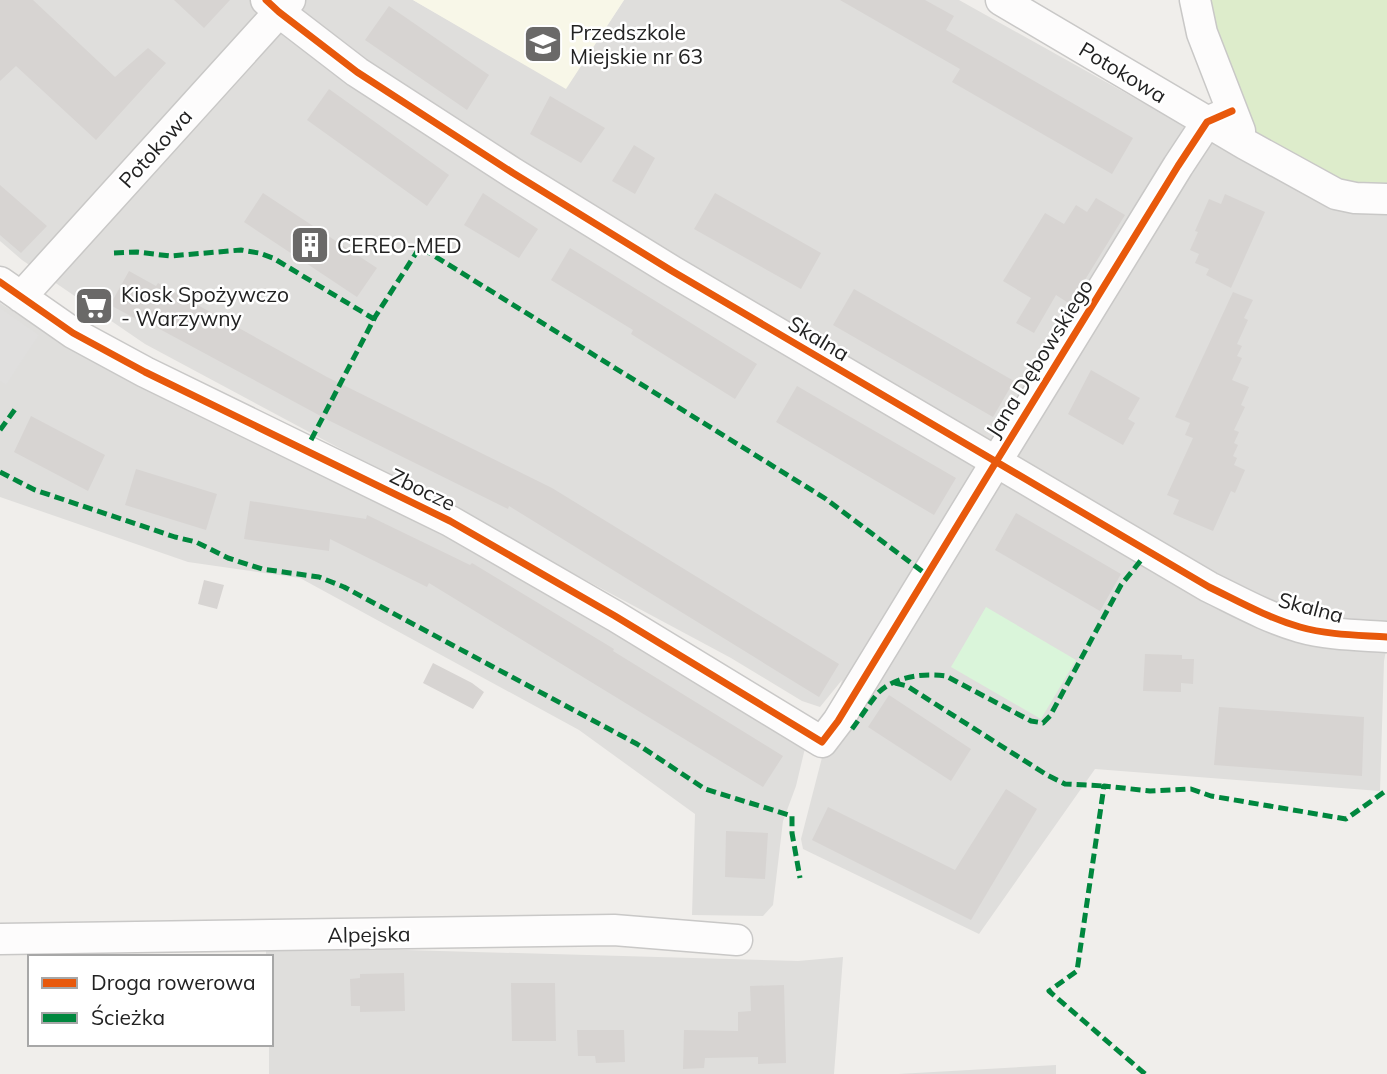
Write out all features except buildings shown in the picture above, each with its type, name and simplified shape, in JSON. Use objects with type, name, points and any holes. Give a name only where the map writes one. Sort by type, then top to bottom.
[{"type":"street","name":"Potokowa","points":[[1001,0],[1220,117],[1245,144],[1336,194],[1355,198],[1387,199]]},
{"type":"street","points":[[1195,0],[1220,117]]},
{"type":"street","name":"Potokowa","points":[[11,289],[278,4]]},
{"type":"street","name":"Skalna","points":[[278,4],[357,72],[513,173],[672,271],[1209,587],[1300,627],[1345,635],[1387,637]]},
{"type":"street","name":"Jana Dębowskiego","points":[[822,743],[1178,166],[1220,117]]},
{"type":"street","name":"Zbocze","points":[[11,289],[73,333],[145,372],[450,521],[615,616],[822,743]]},
{"type":"street","name":"Alpejska","points":[[0,939],[614,930],[737,940]]},
{"type":"shaded area","points":[[0,0],[413,0],[566,88],[624,0],[959,0],[1217,144],[1387,203],[1387,645],[1384,661],[1380,791],[1095,769],[979,934],[803,849],[801,839],[842,680],[820,707],[802,701],[731,658],[145,344],[22,260],[0,241]]},
{"type":"shaded area","name":"Przedszkole Miejskie nr 63","points":[[413,0],[624,0],[566,89]]},
{"type":"shaded area","points":[[0,303],[56,339],[447,536],[806,744],[796,786],[783,821],[773,905],[763,916],[692,915],[695,814],[579,730],[300,578],[188,562],[0,497]]},
{"type":"shaded area","points":[[0,308],[39,335],[6,385],[0,381]]},
{"type":"shaded area","points":[[266,946],[798,961],[843,957],[834,1074],[269,1074],[269,1046],[273,1046],[273,955],[266,955]]},
{"type":"shaded area","points":[[1056,1065],[1056,1074],[898,1074]]},
{"type":"green space","points":[[1202,0],[1387,0],[1387,188],[1350,186],[1257,136],[1210,28]]},
{"type":"green space","points":[[986,607],[1076,660],[1041,719],[951,667]]},
{"type":"marked path","points":[[311,440],[375,317],[420,247],[826,499],[927,575]]},
{"type":"marked path","points":[[114,253],[137,252],[170,256],[241,250],[259,253],[273,258],[374,319]]},
{"type":"marked path","points":[[0,430],[16,408]]},
{"type":"marked path","points":[[0,472],[35,490],[196,542],[228,558],[262,569],[319,577],[344,587],[637,744],[705,789],[792,816],[792,833],[800,878]]},
{"type":"marked path","points":[[852,729],[885,687],[901,679],[928,675],[946,676],[1031,721],[1043,723],[1050,716],[1121,585],[1142,559]]},
{"type":"marked path","points":[[895,683],[907,686],[1065,784],[1104,786]]},
{"type":"marked path","points":[[1145,1074],[1049,991],[1077,971],[1104,786],[1150,791],[1191,789],[1211,796],[1346,819],[1387,790]]},
{"type":"cycle path","points":[[266,0],[357,72],[513,173],[672,271],[1209,587],[1265,614],[1300,627],[1332,633],[1387,637]]},
{"type":"cycle path","points":[[0,282],[73,333],[145,372],[450,521],[615,616],[822,742],[838,721],[1178,166],[1207,122],[1232,111]]},
{"type":"place","name":"Przedszkole Miejskie nr 63","points":[[543,44]]},
{"type":"place","name":"CEREO-MED","points":[[310,245]]},
{"type":"place","name":"Kiosk Spożywczo - Warzywny","points":[[94,306]]}]
